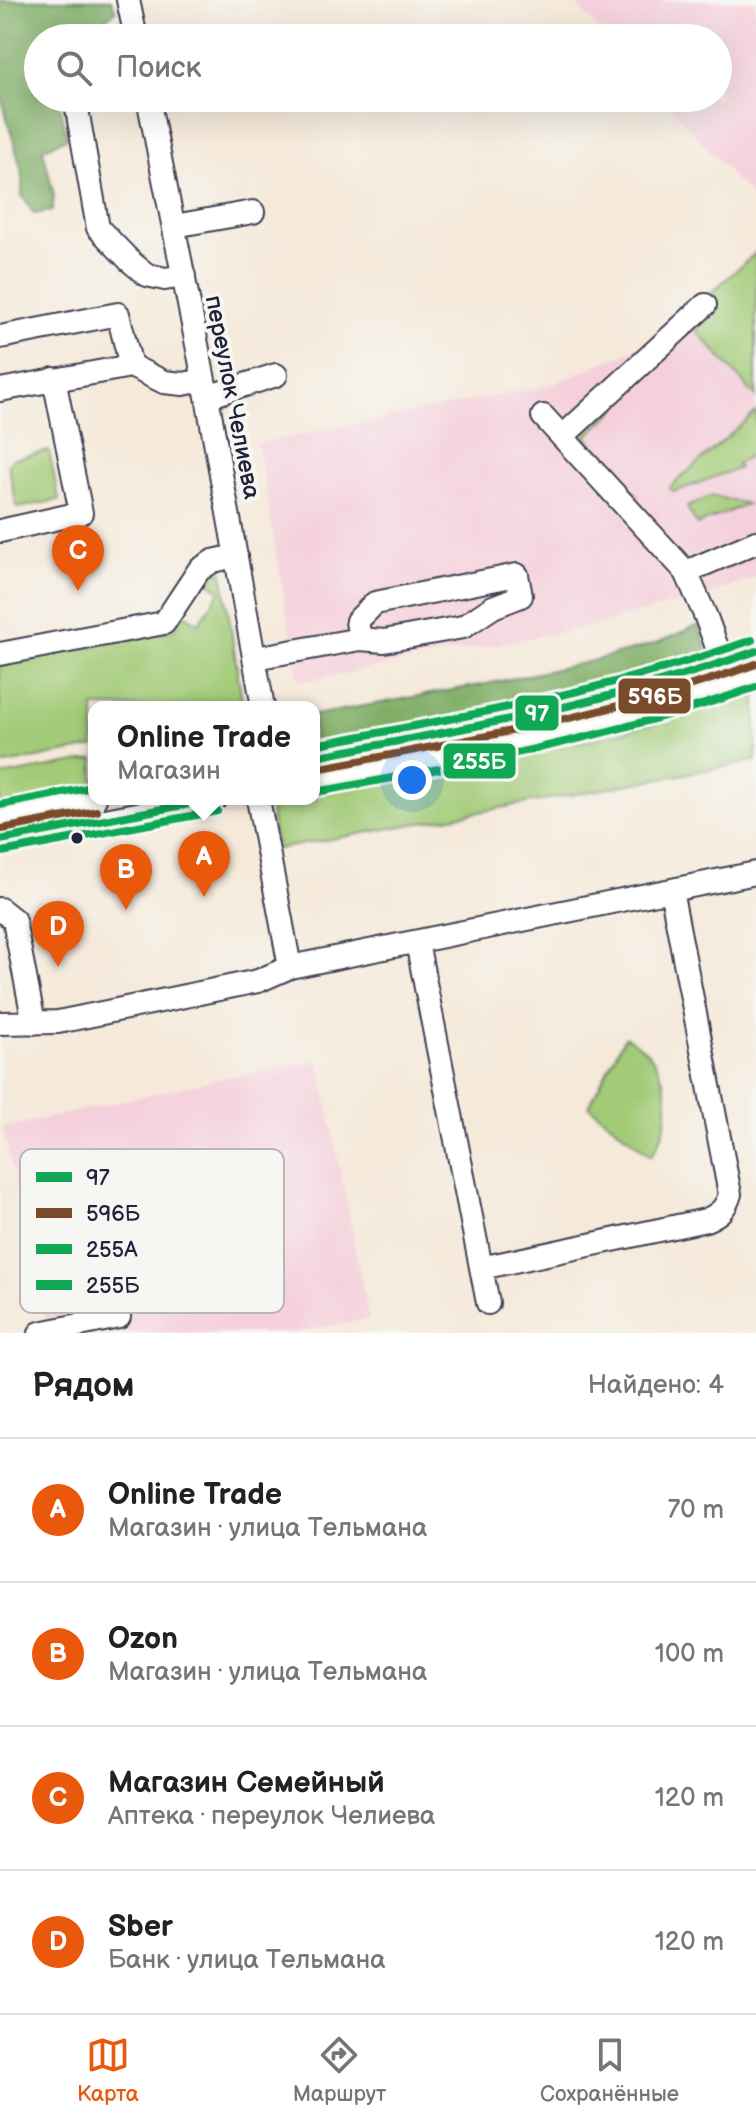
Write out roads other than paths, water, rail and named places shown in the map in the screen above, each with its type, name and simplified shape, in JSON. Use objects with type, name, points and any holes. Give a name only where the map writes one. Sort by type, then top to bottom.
[{"type":"street","points":[[129,1],[133,24]]},
{"type":"street","points":[[77,112],[98,228],[147,275],[165,279],[184,276]]},
{"type":"street","name":"переулок Челиева","points":[[151,112],[206,388],[262,701]]},
{"type":"street","points":[[174,226],[253,212]]},
{"type":"street","points":[[562,437],[705,305]]},
{"type":"street","points":[[0,337],[118,314],[131,366]]},
{"type":"street","points":[[0,390],[131,366],[164,382],[206,388],[276,375]]},
{"type":"street","points":[[0,531],[81,513],[54,379]]},
{"type":"street","points":[[543,416],[686,572],[723,664]]},
{"type":"street","points":[[686,572],[756,542]]},
{"type":"street","points":[[0,654],[164,623],[199,570],[213,561],[236,556]]},
{"type":"street","points":[[255,658],[360,639],[384,641],[463,627],[493,607],[521,596],[517,575],[375,603],[357,621],[360,639]]},
{"type":"street","points":[[320,756],[503,722],[600,700],[723,664],[756,651]]},
{"type":"street","points":[[320,779],[605,722],[664,706],[756,674]]},
{"type":"street","points":[[0,817],[88,800]]},
{"type":"street","points":[[0,840],[184,805]]},
{"type":"street","points":[[259,805],[290,967]]},
{"type":"street","points":[[0,1023],[58,1022],[258,981],[290,967],[756,873]]},
{"type":"street","points":[[481,1268],[706,1220],[727,1206],[730,1194],[671,890]]},
{"type":"street","points":[[0,909],[14,920],[34,1023]]},
{"type":"street","points":[[417,942],[488,1303]]},
{"type":"street","points":[[40,1333],[119,1317]]},
{"type":"place","name":"Магазин Семейный","points":[[78,591]]},
{"type":"place","name":"Online Trade","points":[[204,897]]},
{"type":"place","name":"Ozon","points":[[126,910]]},
{"type":"place","name":"Sber","points":[[58,967]]}]
